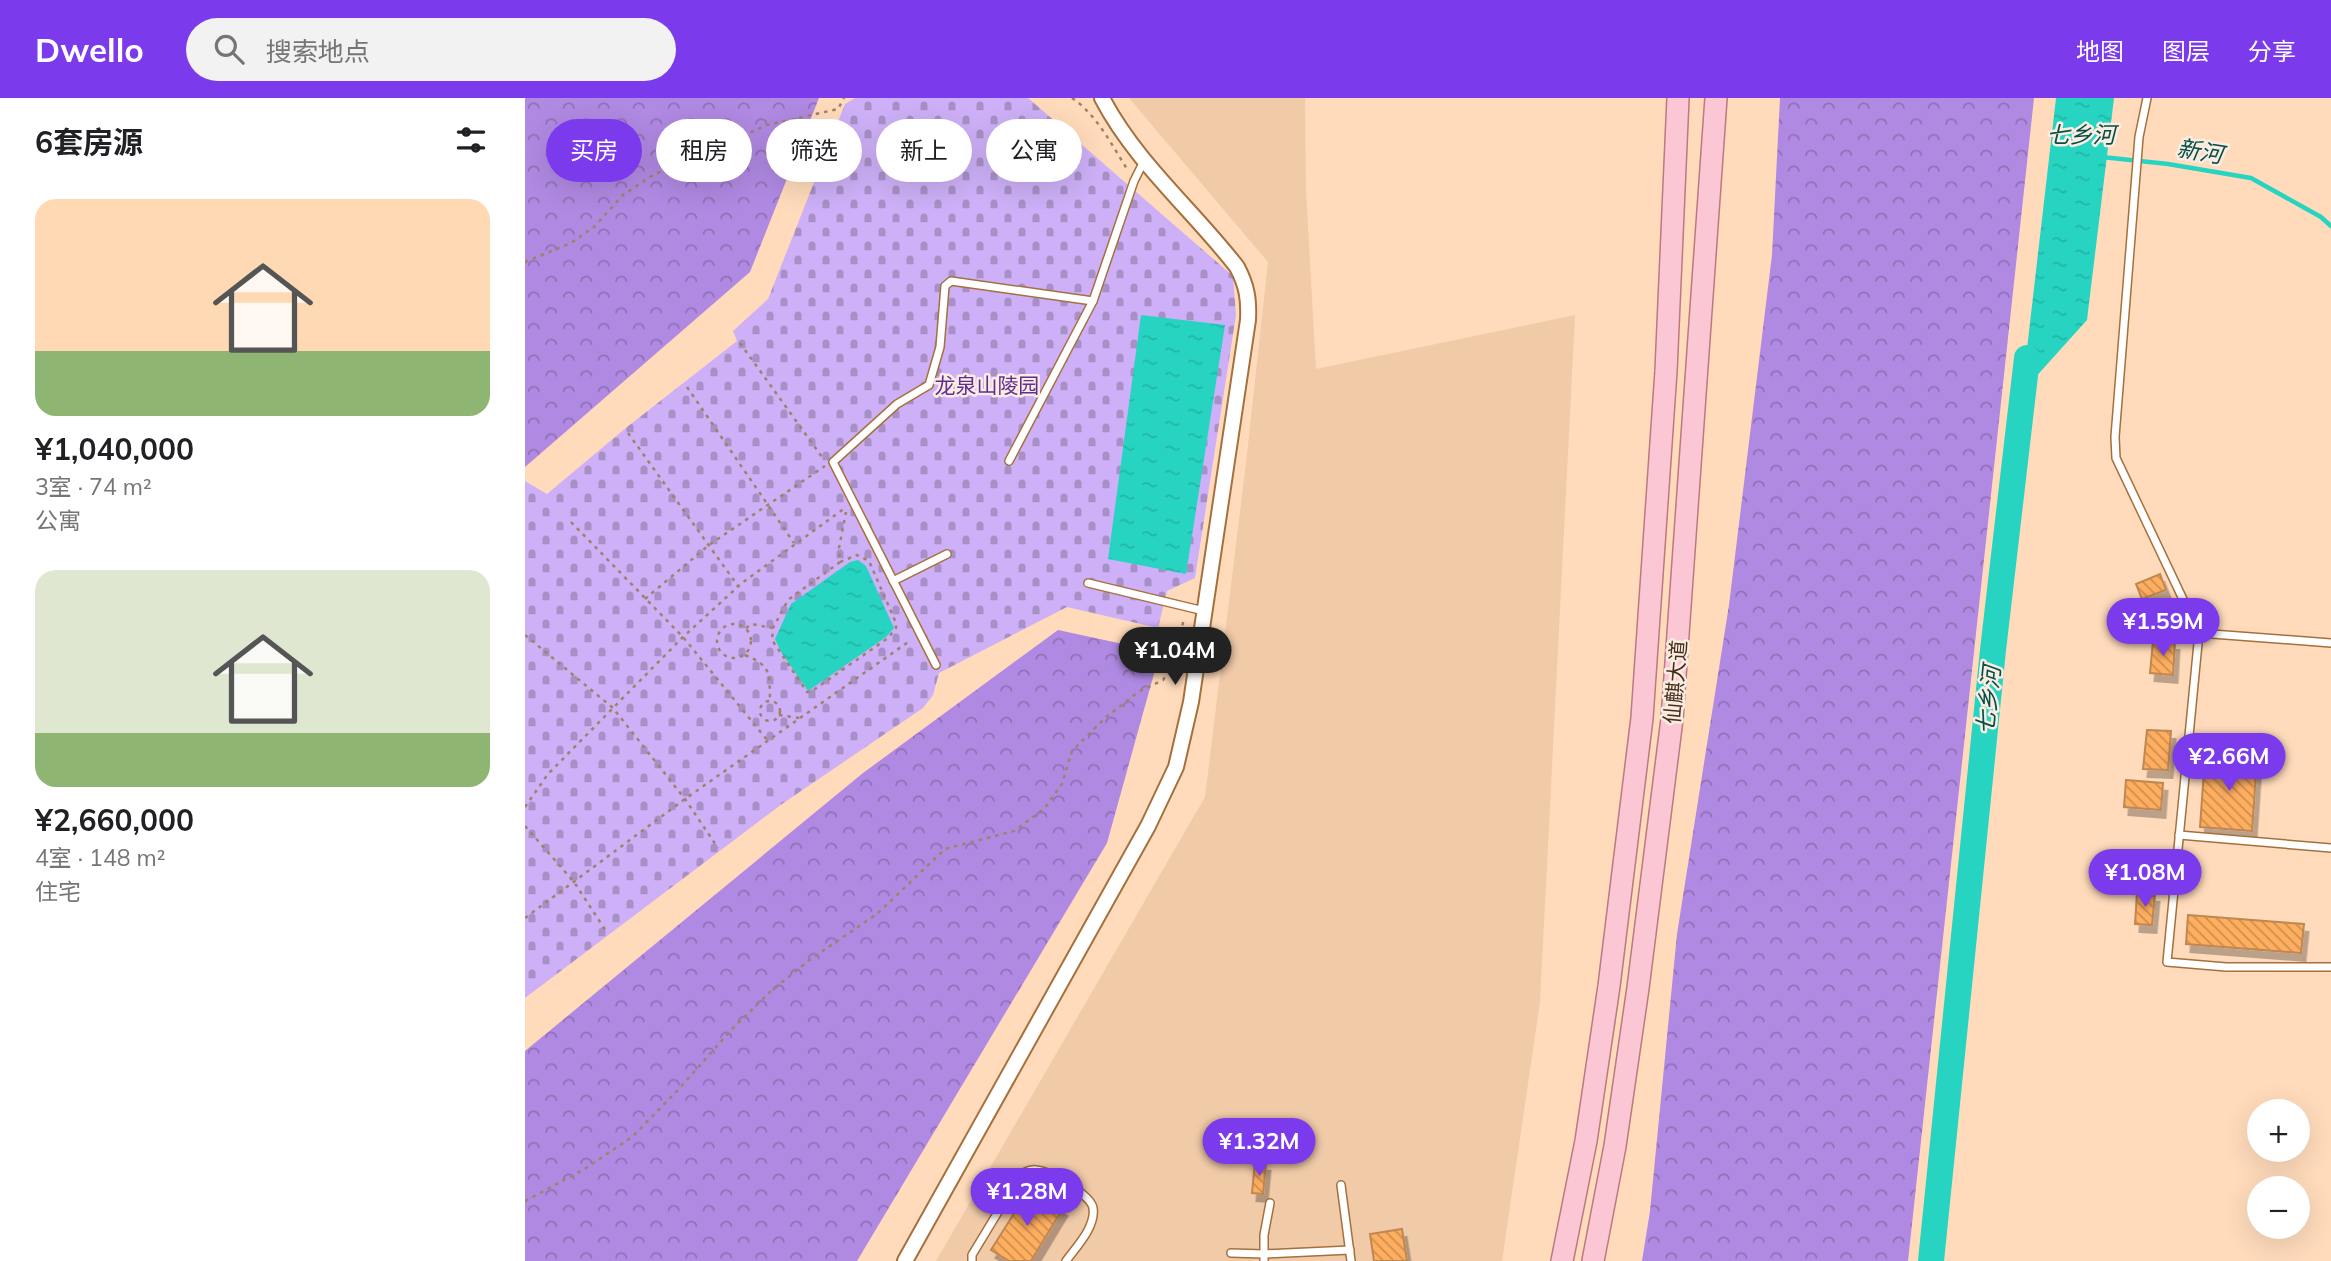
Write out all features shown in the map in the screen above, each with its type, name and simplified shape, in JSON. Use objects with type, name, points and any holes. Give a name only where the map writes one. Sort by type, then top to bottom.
[{"type":"main road","name":"仙麒大道","points":[[1562,1261],[1585,1141],[1609,986],[1642,718],[1666,371],[1678,98]]},
{"type":"main road","name":"仙麒大道","points":[[1593,1261],[1615,1146],[1672,719],[1716,98]]},
{"type":"street","points":[[905,1261],[1148,826],[1176,767],[1191,702],[1246,334],[1249,298],[1246,283],[1237,267],[1144,161],[1111,117],[1102,98]]},
{"type":"lane","points":[[2147,98],[2139,138],[2115,437],[2116,458],[2199,633],[2167,962],[2226,967],[2331,967]]},
{"type":"lane","points":[[1009,461],[1093,301],[1144,161]]},
{"type":"lane","points":[[936,665],[833,462],[897,404],[929,385],[940,347],[945,286],[951,281],[1093,301]]},
{"type":"lane","points":[[893,581],[947,554]]},
{"type":"lane","points":[[1088,583],[1203,611]]},
{"type":"lane","points":[[2199,633],[2331,643]]},
{"type":"lane","points":[[2179,835],[2331,849]]},
{"type":"lane","points":[[972,1261],[972,1255],[1021,1174],[1039,1170],[1080,1191],[1089,1198],[1093,1206],[1089,1229],[1066,1261]]},
{"type":"lane","points":[[1342,1185],[1351,1261]]},
{"type":"lane","points":[[1264,1258],[1269,1203]]},
{"type":"lane","points":[[1231,1253],[1264,1258],[1350,1250]]},
{"type":"path","points":[[525,262],[571,243],[594,227],[623,195],[653,175],[767,125],[838,109],[844,98]]},
{"type":"path","points":[[1072,98],[1080,103],[1103,132],[1135,181]]},
{"type":"path","points":[[645,598],[709,545],[827,464],[740,343]]},
{"type":"path","points":[[687,387],[795,544]]},
{"type":"path","points":[[628,433],[738,586]]},
{"type":"path","points":[[525,807],[548,774],[738,586],[847,506],[839,548],[840,562]]},
{"type":"path","points":[[571,522],[683,638],[768,741]]},
{"type":"path","points":[[857,555],[869,561],[896,628],[888,638],[807,692],[772,640],[773,628],[787,600],[840,562],[857,555]]},
{"type":"path","points":[[525,1201],[583,1170],[632,1137],[770,992],[808,961],[877,914],[945,849],[1014,831],[1044,809],[1062,784],[1072,751],[1105,718],[1138,692],[1163,680],[1176,660],[1186,606]]},
{"type":"path","points":[[745,655],[752,643],[746,628],[736,623],[723,627],[716,639],[720,652],[732,659],[745,655],[762,663],[768,669],[770,677],[770,701]]},
{"type":"path","points":[[746,628],[752,624],[773,628]]},
{"type":"path","points":[[525,918],[685,799],[920,634]]},
{"type":"path","points":[[525,635],[613,708],[685,799],[718,848]]},
{"type":"path","points":[[765,701],[770,701],[779,706],[779,715],[774,720],[766,721],[760,715],[760,707],[765,701]]},
{"type":"path","points":[[779,715],[800,718]]},
{"type":"path","points":[[525,826],[575,883],[605,931]]},
{"type":"shaded area","points":[[1129,98],[1305,98],[1306,190],[1316,369],[1575,315],[1540,1002],[1502,1261],[936,1261],[1205,797],[1268,262]]},
{"type":"green space","points":[[525,98],[819,98],[811,119],[766,119],[766,182],[786,182],[750,272],[525,467]]},
{"type":"green space","name":"龙泉山陵园","points":[[855,98],[1028,98],[1052,119],[986,119],[986,182],[1082,182],[1082,145],[1233,276],[1236,315],[1195,578],[1167,591],[1158,628],[1067,607],[939,673],[933,695],[923,708],[782,804],[525,998],[525,481],[547,494],[737,341],[733,331],[768,299],[814,182],[862,182],[862,119],[839,119],[845,104]]},
{"type":"green space","points":[[1780,98],[2034,98],[1908,1261],[1642,1261],[1650,1211],[1677,934],[1729,605],[1772,255]]},
{"type":"green space","points":[[1058,630],[1160,652],[1107,843],[857,1261],[525,1261],[525,1051],[863,773]]},
{"type":"water","name":"七乡河","points":[[2056,98],[2114,98],[2087,320],[2022,392]]},
{"type":"water","points":[[1141,315],[1225,325],[1186,574],[1108,559]]},
{"type":"water","points":[[858,560],[866,566],[894,628],[886,637],[808,691],[775,639],[791,604],[850,562]]},
{"type":"building","points":[[2160,574],[2166,590],[2142,599],[2136,584]]},
{"type":"building","points":[[2153,641],[2175,642],[2173,675],[2150,673]]},
{"type":"building","points":[[2147,730],[2171,731],[2168,770],[2143,769]]},
{"type":"building","points":[[2205,756],[2257,759],[2252,831],[2200,827]]},
{"type":"building","points":[[2126,780],[2163,783],[2161,810],[2124,807]]},
{"type":"building","points":[[2141,851],[2159,852],[2157,879],[2138,877]]},
{"type":"building","points":[[2137,893],[2155,894],[2152,925],[2135,924]]},
{"type":"building","points":[[2188,915],[2304,924],[2301,953],[2186,944]]},
{"type":"building","points":[[1255,1162],[1266,1163],[1263,1194],[1252,1193]]},
{"type":"building","points":[[1030,1188],[1063,1208],[1031,1261],[1009,1261],[991,1250]]},
{"type":"building","points":[[1402,1229],[1407,1261],[1374,1261],[1370,1234]]},
{"type":"waterway","name":"新河","points":[[2102,157],[2168,164],[2251,178],[2321,217],[2331,226]]},
{"type":"waterway","name":"七乡河","points":[[1931,1261],[1993,650],[2027,358]]}]
